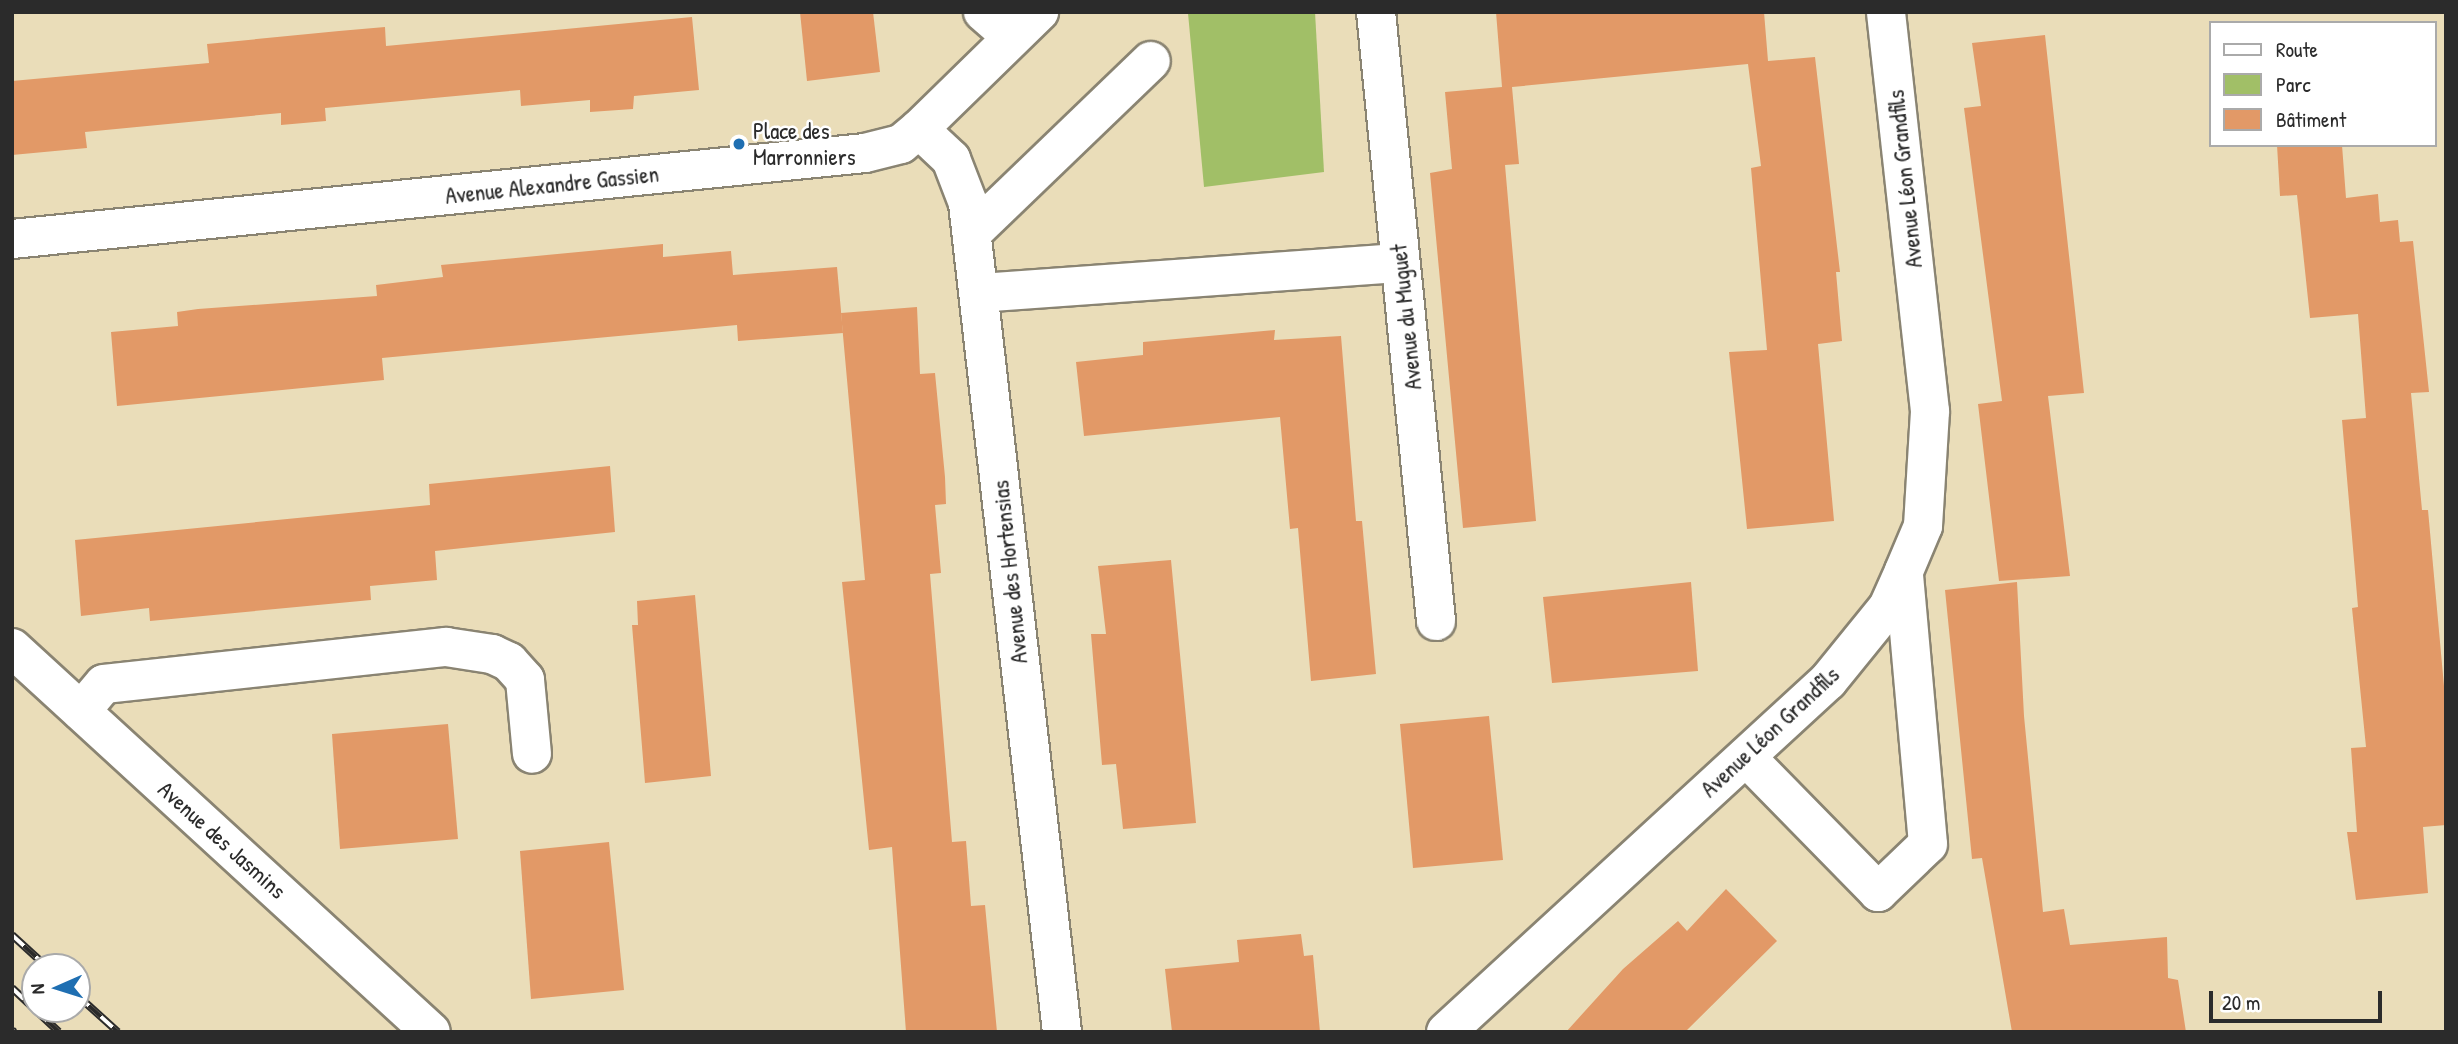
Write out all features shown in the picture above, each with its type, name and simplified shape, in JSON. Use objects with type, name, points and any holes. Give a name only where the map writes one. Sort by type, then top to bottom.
[{"type":"street","name":"Avenue du Muguet","points":[[1376,12],[1436,621]]},
{"type":"street","name":"Avenue Léon Grandfils","points":[[1446,1032],[1828,681],[1888,607],[1904,571],[1923,526],[1930,411],[1886,12]]},
{"type":"street","name":"Avenue Alexandre Gassien","points":[[12,239],[865,153],[901,144],[919,129],[1011,20]]},
{"type":"street","points":[[972,233],[1151,61]]},
{"type":"street","name":"Avenue des Hortensias","points":[[919,129],[951,159],[968,203],[1062,1032]]},
{"type":"street","points":[[979,293],[1401,263]]},
{"type":"street","points":[[1746,757],[1878,892],[1928,844],[1904,571]]},
{"type":"street","points":[[81,711],[104,684],[446,647],[492,654],[509,662],[524,680],[532,754]]},
{"type":"street","name":"Avenue des Jasmins","points":[[12,648],[431,1032]]},
{"type":"green space","points":[[1315,12],[1324,172],[1204,187],[1188,13]]},
{"type":"building","points":[[800,12],[873,12],[880,72],[807,81]]},
{"type":"building","points":[[1496,12],[1764,12],[1768,61],[1815,57],[1840,272],[1836,272],[1842,341],[1818,344],[1834,521],[1747,529],[1729,352],[1767,350],[1751,168],[1761,166],[1748,64],[1512,87],[1519,164],[1505,165],[1536,521],[1463,528],[1430,173],[1452,169],[1445,92],[1502,87]]},
{"type":"building","points":[[692,17],[699,90],[634,96],[633,109],[590,112],[590,100],[521,106],[520,90],[325,108],[326,121],[281,125],[281,113],[85,132],[87,148],[12,155],[12,81],[209,63],[207,44],[339,31],[385,27],[386,46]]},
{"type":"building","points":[[2045,35],[2084,393],[2048,396],[2070,576],[1999,581],[1978,404],[2002,401],[1964,108],[1981,106],[1972,43]]},
{"type":"building","points":[[2277,147],[2342,147],[2346,198],[2378,194],[2380,222],[2398,220],[2400,242],[2413,241],[2429,392],[2411,393],[2422,510],[2428,510],[2446,708],[2446,825],[2423,827],[2428,893],[2356,900],[2347,832],[2357,832],[2351,748],[2366,747],[2352,608],[2358,607],[2342,420],[2366,418],[2358,314],[2310,318],[2297,195],[2280,196]]},
{"type":"building","points":[[663,244],[663,257],[731,251],[733,275],[837,267],[843,333],[738,341],[737,325],[382,358],[384,380],[117,406],[111,332],[178,326],[177,312],[377,296],[376,285],[443,277],[441,265]]},
{"type":"building","points":[[917,307],[920,374],[935,373],[945,477],[946,504],[935,505],[941,573],[930,574],[952,842],[966,841],[971,906],[985,905],[997,1032],[906,1032],[892,847],[869,850],[842,582],[865,580],[841,313]]},
{"type":"building","points":[[1275,330],[1274,340],[1341,336],[1356,521],[1362,521],[1376,674],[1311,681],[1298,528],[1290,529],[1280,417],[1084,436],[1076,362],[1143,355],[1143,342]]},
{"type":"building","points":[[610,466],[615,532],[435,551],[437,580],[370,586],[371,600],[150,621],[149,608],[81,616],[75,540],[430,505],[429,484]]},
{"type":"building","points":[[1171,560],[1196,823],[1123,829],[1116,764],[1102,765],[1091,634],[1106,634],[1098,566]]},
{"type":"building","points":[[1691,582],[1698,671],[1552,683],[1543,597]]},
{"type":"building","points":[[2017,582],[2024,716],[2043,912],[2064,909],[2070,945],[2167,937],[2168,978],[2178,980],[2186,1032],[2012,1032],[1982,858],[1972,859],[1945,590]]},
{"type":"building","points":[[695,595],[711,776],[645,783],[632,625],[638,625],[637,601]]},
{"type":"building","points":[[1489,716],[1503,860],[1413,868],[1400,724]]},
{"type":"building","points":[[448,724],[458,839],[340,849],[332,734]]},
{"type":"building","points":[[609,842],[624,990],[531,999],[520,851]]},
{"type":"building","points":[[1726,889],[1777,941],[1685,1032],[1566,1032],[1623,969],[1678,921],[1687,931]]},
{"type":"building","points":[[1301,934],[1304,956],[1313,955],[1320,1032],[1172,1032],[1165,969],[1239,962],[1237,940]]},
{"type":"railway","points":[[12,935],[32,953]]},
{"type":"railway","points":[[12,988],[59,1032]]},
{"type":"railway","points":[[91,1008],[118,1032]]},
{"type":"place","name":"Place des Marronniers","points":[[739,144]]}]
